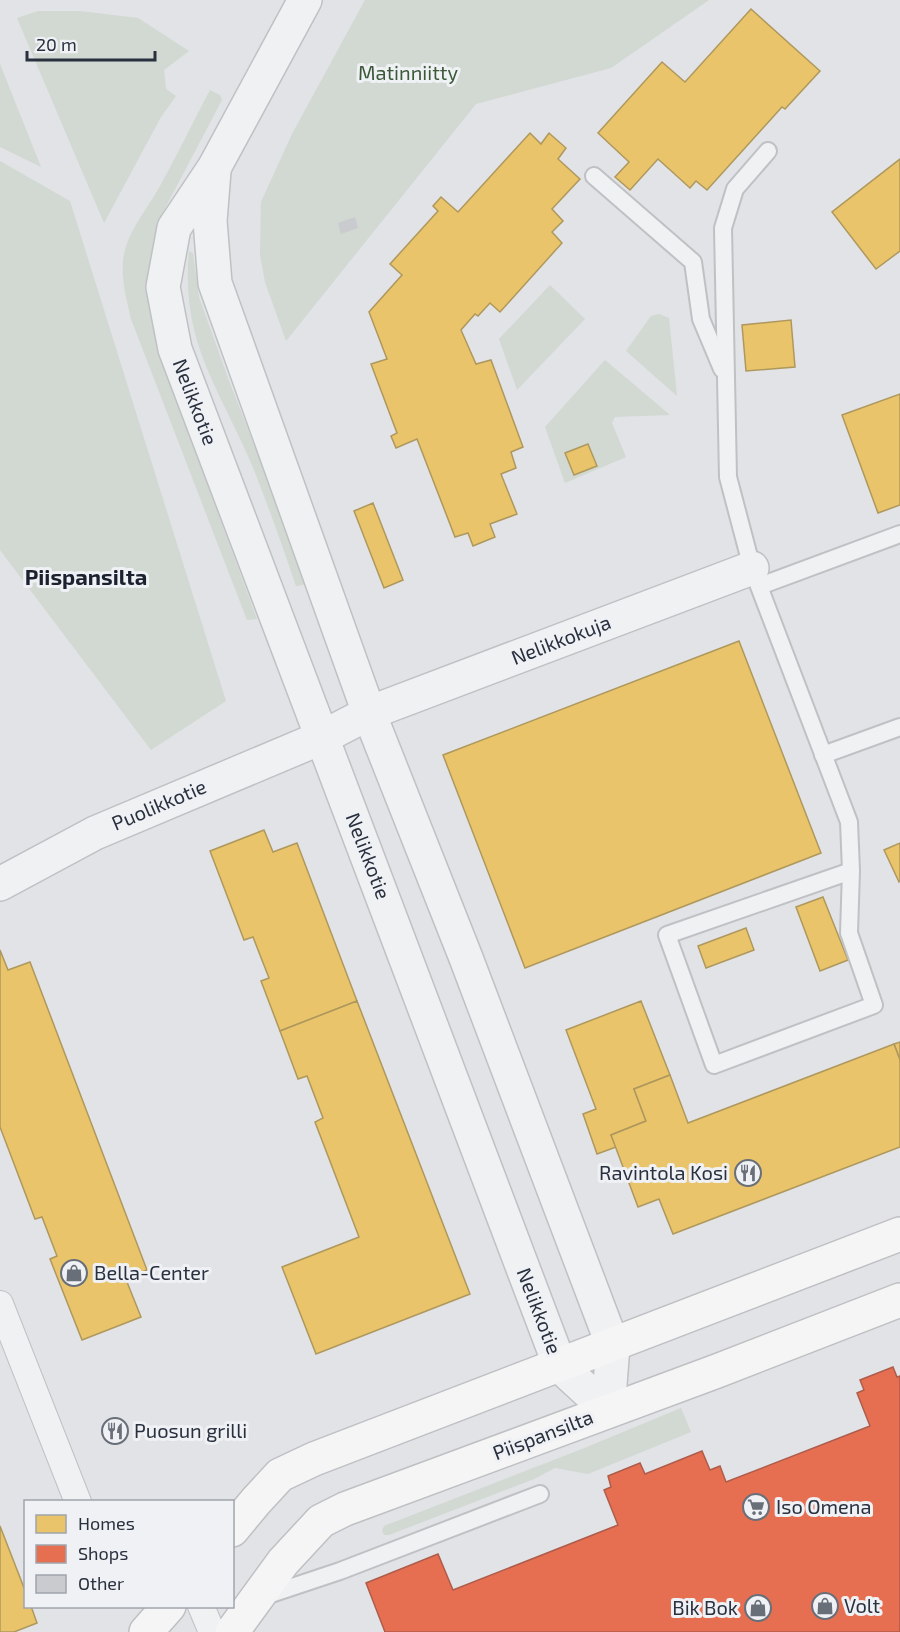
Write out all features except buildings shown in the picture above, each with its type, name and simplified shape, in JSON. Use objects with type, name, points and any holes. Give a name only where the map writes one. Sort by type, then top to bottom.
[{"type":"main road","points":[[234,1528],[280,1475],[314,1459],[900,1234]]},
{"type":"main road","name":"Piispansilta","points":[[232,1632],[283,1562],[321,1521],[345,1509],[900,1300]]},
{"type":"main road","points":[[146,1632],[166,1608]]},
{"type":"street","name":"Nelikkotie","points":[[305,0],[214,168],[174,228],[163,287],[175,349],[560,1366],[608,1410]]},
{"type":"street","name":"Nelikkotie","points":[[214,168],[210,221],[215,283],[369,713],[466,958],[613,1346],[608,1410]]},
{"type":"street","name":"Nelikkokuja","points":[[323,737],[369,713],[756,577]]},
{"type":"street","name":"Puolikkotie","points":[[0,884],[95,833],[323,737]]},
{"type":"street","points":[[0,1304],[77,1500]]},
{"type":"street","points":[[202,1608],[212,1632]]},
{"type":"lane","points":[[768,151],[735,189],[723,228],[728,477],[756,577],[849,822],[851,871],[849,933],[874,1005],[714,1065],[667,934],[851,871]]},
{"type":"lane","points":[[594,176],[693,262],[701,320],[726,378]]},
{"type":"lane","points":[[756,577],[900,534]]},
{"type":"lane","points":[[823,754],[900,727]]},
{"type":"lane","points":[[255,1599],[340,1571],[540,1494]]},
{"type":"green space","name":"Matinniitty","points":[[365,0],[709,0],[611,68],[476,104],[286,341],[265,282],[260,255],[261,202],[292,134]]},
{"type":"green space","points":[[38,11],[80,11],[138,18],[189,51],[164,70],[166,89],[176,96],[161,117],[104,223],[17,18]]},
{"type":"green space","points":[[0,64],[41,167],[0,147]]},
{"type":"green space","points":[[210,90],[220,95],[222,100],[162,214],[152,249],[149,298],[155,335],[165,369],[257,619],[247,620],[131,319],[123,276],[123,258],[130,235],[156,193]]},
{"type":"green space","points":[[0,161],[70,201],[226,701],[151,750],[0,550]]},
{"type":"green space","points":[[189,251],[193,253],[199,297],[307,581],[303,585],[296,586],[254,470],[197,340],[188,284]]},
{"type":"green space","points":[[550,285],[585,319],[517,390],[499,339]]},
{"type":"green space","points":[[659,314],[669,318],[677,396],[626,351],[651,316]]},
{"type":"green space","points":[[605,360],[670,415],[615,417],[612,423],[626,457],[565,483],[545,427]]},
{"type":"green space","points":[[681,1408],[691,1432],[588,1474],[555,1468],[534,1479],[389,1535],[384,1535],[382,1531],[384,1526]]},
{"type":"place","name":"Ravintola Kosi","points":[[748,1173]]},
{"type":"place","name":"Bella-Center","points":[[74,1273]]},
{"type":"place","name":"Puosun grilli","points":[[115,1431]]},
{"type":"place","name":"Iso Omena","points":[[756,1507]]},
{"type":"place","name":"Volt","points":[[825,1606]]},
{"type":"place","name":"Bik Bok","points":[[758,1608]]},
{"type":"district","name":"Piispansilta","points":[[86,577]]}]
